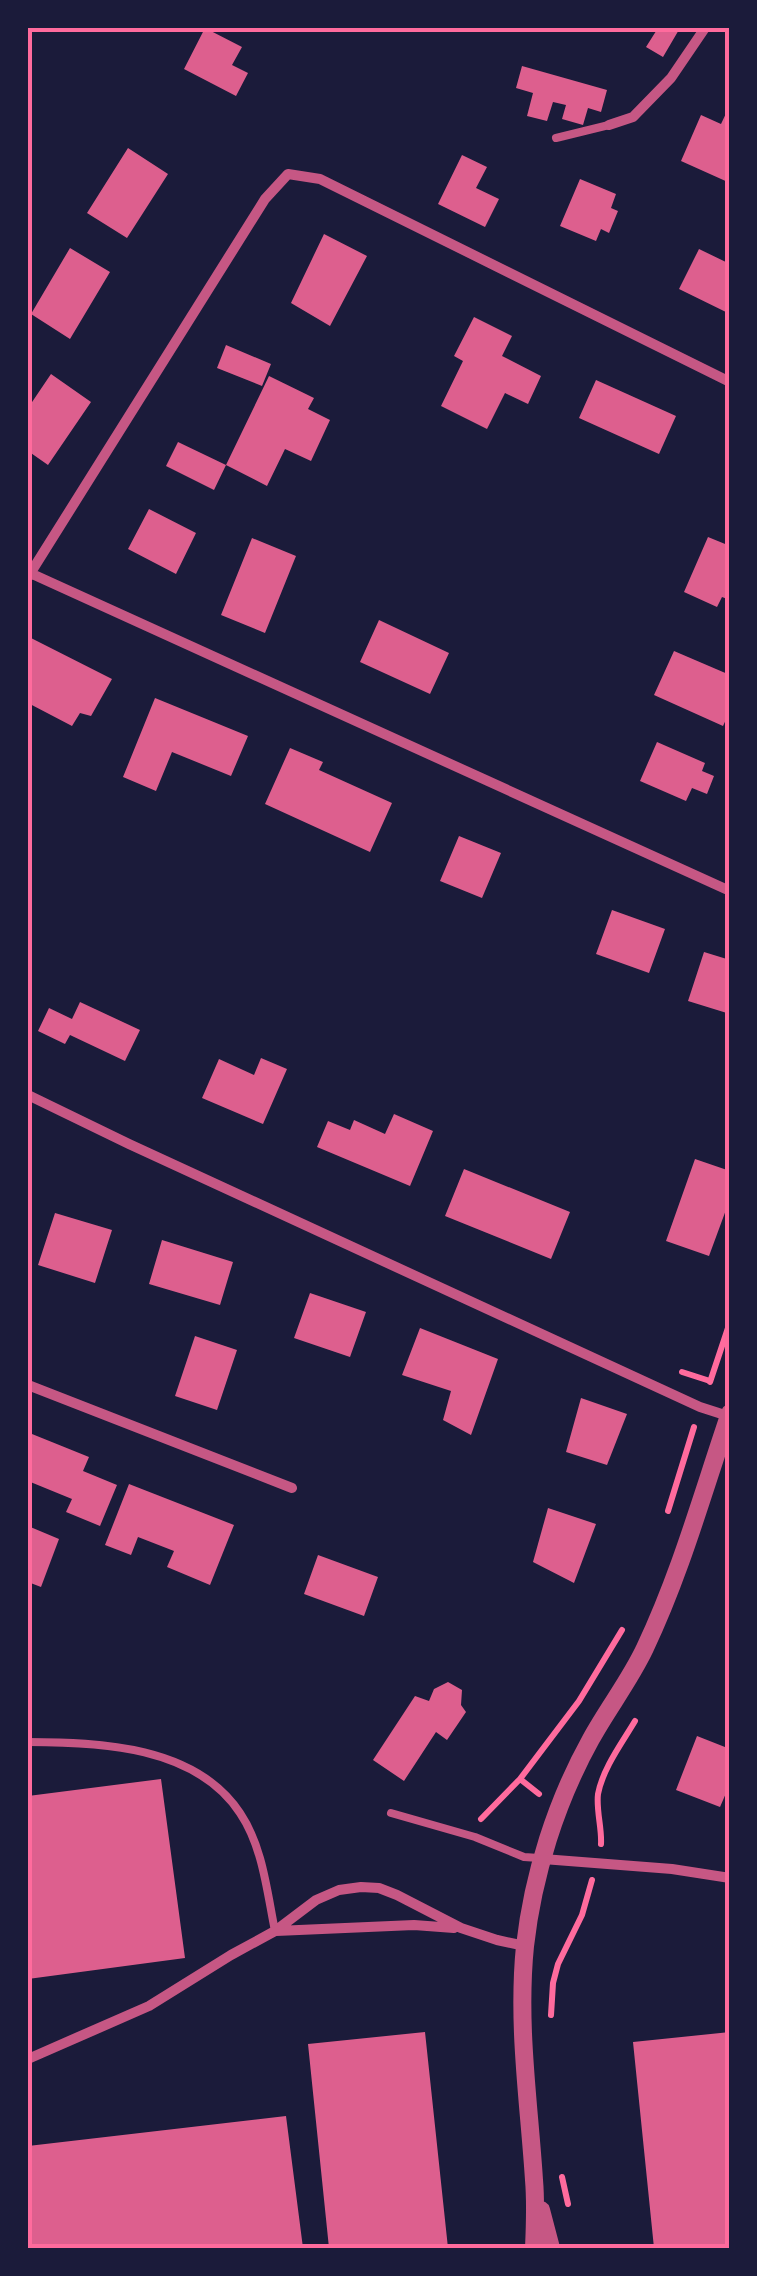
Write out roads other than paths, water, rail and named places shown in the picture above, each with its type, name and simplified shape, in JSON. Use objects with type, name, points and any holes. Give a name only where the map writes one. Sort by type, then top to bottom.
[{"type":"street","points":[[609,126],[633,117],[671,78],[705,28]]},
{"type":"street","points":[[730,382],[320,178],[288,174],[266,199],[29,575],[730,891]]},
{"type":"street","points":[[28,1095],[700,1407],[729,1414],[670,1592],[644,1650],[571,1776],[551,1828],[525,1946],[522,2016],[535,2184],[534,2248]]},
{"type":"street","points":[[28,1384],[292,1488]]},
{"type":"street","points":[[544,1859],[672,1869],[730,1878]]},
{"type":"street","points":[[28,2060],[149,2006],[275,1932],[316,1900],[339,1890],[379,1888],[461,1928],[525,1946]]},
{"type":"street","points":[[275,1932],[414,1925],[461,1928]]},
{"type":"street","points":[[535,2184],[551,2248]]},
{"type":"lane","points":[[556,138],[609,126]]},
{"type":"lane","points":[[28,1742],[110,1745],[156,1756],[218,1787],[241,1814],[259,1854],[275,1932]]},
{"type":"lane","points":[[391,1813],[474,1837],[524,1857],[544,1859]]}]
